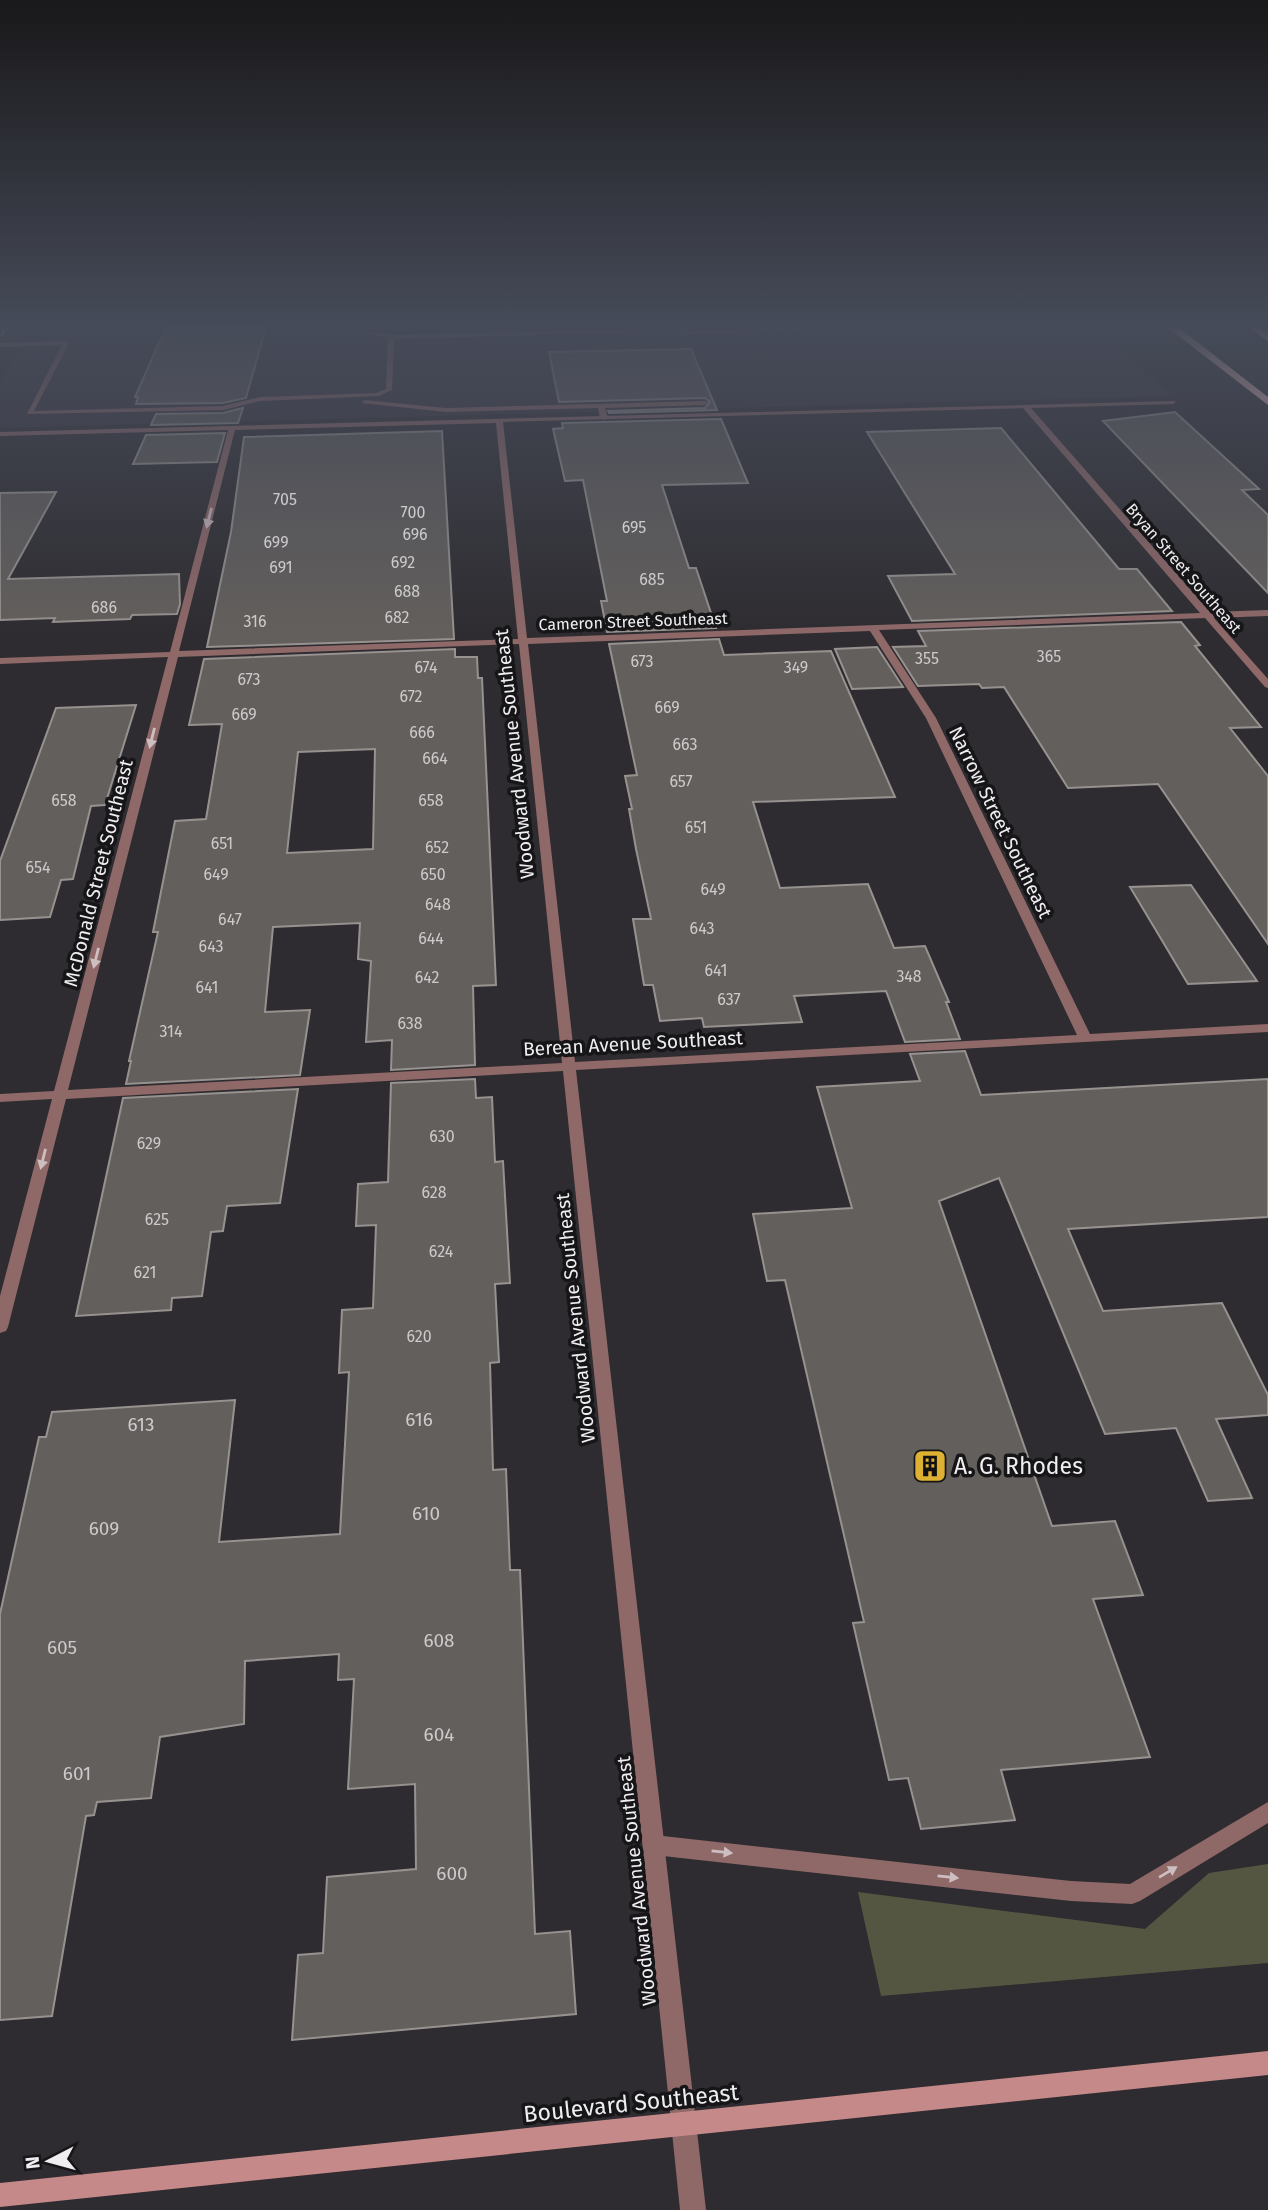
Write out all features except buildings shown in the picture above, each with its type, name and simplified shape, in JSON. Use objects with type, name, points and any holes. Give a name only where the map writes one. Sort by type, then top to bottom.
[{"type":"main road","name":"Boulevard Southeast","points":[[0,2195],[1268,2063]]},
{"type":"street","points":[[0,434],[150,430]]},
{"type":"street","name":"McDonald Street Southeast","points":[[0,1327],[231,430]]},
{"type":"street","name":"Woodward Avenue Southeast","points":[[500,430],[693,2210]]},
{"type":"street","name":"Bryan Street Southeast","points":[[1046,430],[1268,685]]},
{"type":"street","name":"Cameron Street Southeast","points":[[0,661],[1268,613]]},
{"type":"street","name":"Narrow Street Southeast","points":[[873,628],[931,719],[1085,1038]]},
{"type":"street","name":"Berean Avenue Southeast","points":[[0,1098],[1268,1028]]},
{"type":"street","points":[[654,1845],[1057,1889],[1132,1894],[1268,1812]]},
{"type":"green space","points":[[1268,1864],[1268,1963],[881,1996],[858,1892],[1145,1929],[1209,1873]]},
{"type":"place","name":"A. G. Rhodes","points":[[930,1466]]}]
